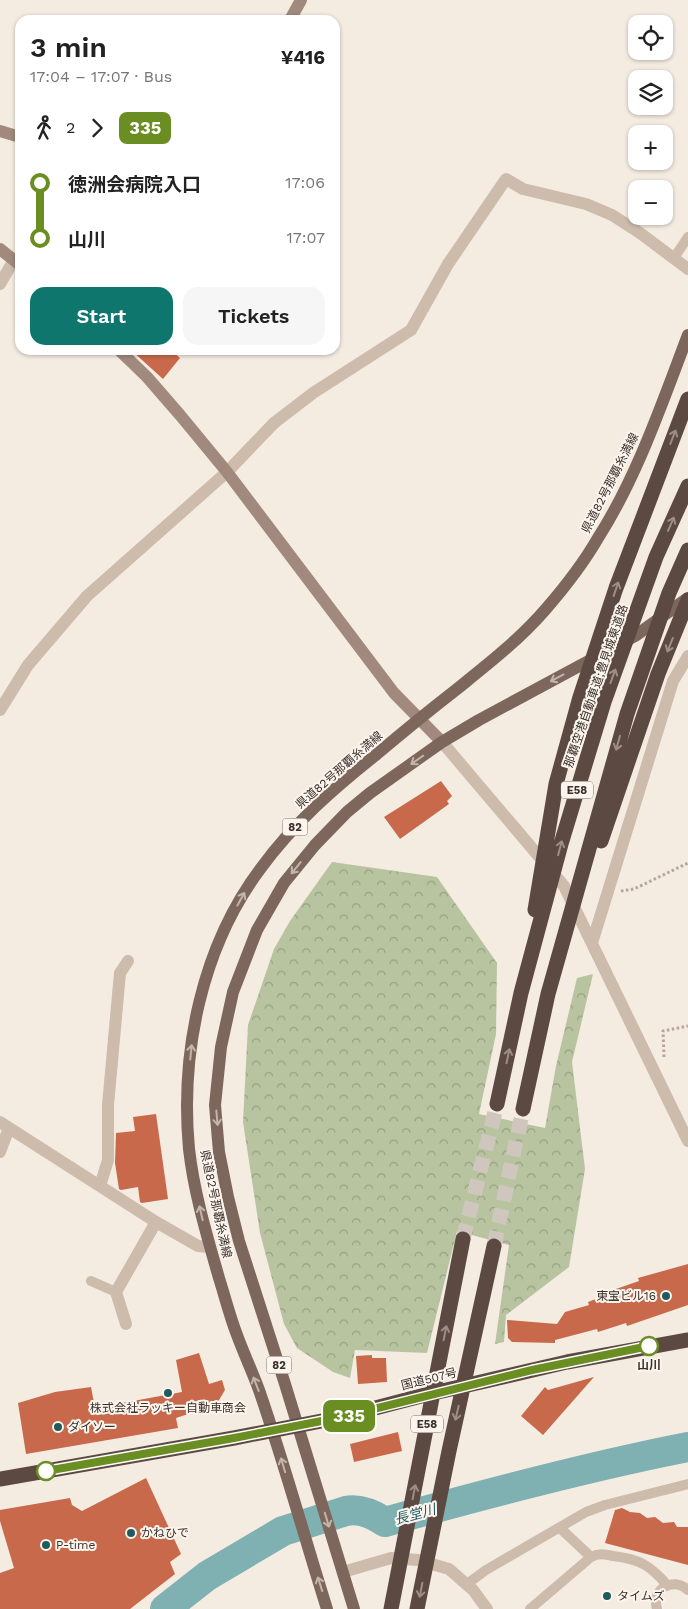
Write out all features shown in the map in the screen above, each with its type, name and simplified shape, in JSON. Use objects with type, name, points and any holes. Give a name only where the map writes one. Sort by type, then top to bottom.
[{"type":"highway","points":[[521,993],[556,784],[580,697],[616,588],[688,400]]},
{"type":"highway","name":"那覇空港自動車道;豊見城東道路","points":[[497,1104],[521,993],[561,844],[604,702],[656,557],[688,486]]},
{"type":"highway","name":"E58","points":[[522,1109],[548,994],[626,714],[669,593],[688,550]]},
{"type":"highway","points":[[548,994],[658,674],[688,599]]},
{"type":"highway","name":"E58","points":[[391,1609],[463,1239]]},
{"type":"highway","name":"E58","points":[[417,1609],[448,1452],[494,1246]]},
{"type":"highway","name":"国道507号","points":[[0,1479],[350,1416],[425,1395],[558,1364],[672,1341],[688,1340]]},
{"type":"main road","name":"県道82号那覇糸満線","points":[[328,1609],[258,1387],[235,1331],[209,1247],[192,1169],[189,1147],[188,1074],[198,1010],[217,948],[241,898],[277,846],[329,794],[505,651],[544,612],[577,571],[600,536],[650,435],[688,336]]},
{"type":"main road","name":"県道82号那覇糸満線","points":[[354,1609],[239,1241],[228,1197],[220,1152],[216,1105],[221,1047],[233,992],[257,930],[284,883],[315,845],[347,812],[370,793],[442,742],[635,636],[688,599]]},
{"type":"main road","points":[[672,1341],[688,1333]]},
{"type":"street","points":[[292,15],[300,0]]},
{"type":"street","points":[[0,131],[15,136]]},
{"type":"street","points":[[0,710],[28,665],[87,596],[227,472],[274,423],[313,393],[411,330],[448,264],[506,179],[523,189],[586,204],[612,215],[640,233],[688,269]]},
{"type":"street","points":[[0,249],[15,261]]},
{"type":"street","points":[[0,284],[15,265]]},
{"type":"street","points":[[124,355],[147,377],[227,472],[394,693],[442,742],[564,886],[688,1141]]},
{"type":"street","points":[[592,943],[673,681],[688,656]]},
{"type":"street","points":[[100,1186],[108,1160],[108,1105],[120,973],[128,961]]},
{"type":"street","points":[[0,1152],[5,1125],[156,1222],[198,1246],[209,1247]]},
{"type":"street","points":[[126,1324],[116,1292],[156,1222]]},
{"type":"street","points":[[343,1572],[391,1558],[418,1560],[449,1569],[468,1584],[487,1609]]},
{"type":"lane","points":[[674,258],[688,237]]},
{"type":"lane","points":[[91,1280],[116,1292]]},
{"type":"lane","points":[[468,1584],[486,1570],[586,1512],[605,1505],[688,1484]]},
{"type":"lane","points":[[560,1528],[591,1557]]},
{"type":"lane","points":[[530,1609],[598,1553],[638,1561],[657,1574],[666,1585]]},
{"type":"lane","points":[[656,1609],[655,1600],[657,1593],[666,1585],[678,1584],[688,1590]]},
{"type":"path","points":[[608,891],[634,890],[688,863]]},
{"type":"path","points":[[657,1077],[665,1074],[663,1032],[688,1026]]},
{"type":"green space","points":[[332,862],[437,877],[497,963],[496,1034],[479,1114],[545,1128],[556,1066],[577,978],[593,974],[572,1062],[585,1169],[569,1267],[506,1315],[504,1342],[495,1344],[509,1245],[457,1231],[427,1353],[355,1350],[350,1378],[333,1372],[297,1348],[284,1324],[260,1233],[243,1122],[248,1025],[274,949],[290,921]]},
{"type":"building","points":[[137,355],[177,355],[180,358],[163,379]]},
{"type":"building","points":[[441,781],[452,796],[447,801],[449,804],[400,839],[384,817]]},
{"type":"building","points":[[156,1114],[168,1199],[142,1203],[140,1202],[138,1187],[119,1189],[115,1163],[116,1133],[135,1131],[133,1117]]},
{"type":"building","points":[[688,1264],[688,1305],[627,1326],[626,1323],[598,1332],[597,1329],[555,1340],[555,1343],[512,1342],[508,1338],[507,1320],[557,1324],[565,1312],[589,1305],[588,1302],[614,1292],[613,1290],[639,1281],[638,1278]]},
{"type":"building","points":[[199,1353],[209,1384],[222,1380],[225,1390],[216,1405],[176,1418],[178,1428],[26,1454],[18,1403],[55,1392],[91,1387],[95,1408],[182,1392],[176,1360]]},
{"type":"building","points":[[372,1355],[372,1358],[386,1358],[387,1382],[358,1384],[356,1356]]},
{"type":"building","points":[[594,1377],[543,1435],[521,1416],[545,1387],[548,1390]]},
{"type":"building","points":[[398,1432],[402,1451],[354,1462],[350,1444]]},
{"type":"building","points":[[146,1478],[181,1554],[170,1562],[175,1574],[130,1609],[0,1609],[0,1573],[14,1568],[0,1521],[0,1510],[70,1498],[72,1505],[82,1511]]},
{"type":"building","points":[[622,1508],[630,1512],[640,1513],[647,1518],[655,1517],[663,1523],[674,1522],[677,1527],[688,1527],[688,1565],[605,1543],[615,1510]]},
{"type":"waterway","name":"長堂川","points":[[165,1609],[207,1576],[283,1531],[346,1511],[366,1512],[385,1522],[612,1463],[688,1447]]},
{"type":"tunnel","points":[[463,1239],[497,1104]]},
{"type":"tunnel","points":[[494,1246],[523,1109]]},
{"type":"bus line","name":"335","points":[[46,1471],[350,1416],[425,1395],[567,1362],[649,1346]]},
{"type":"place","name":"東宝ビル16","points":[[666,1296]]},
{"type":"place","name":"山川","points":[[649,1346]]},
{"type":"place","name":"株式会社ラッキー自動車商会","points":[[168,1393]]},
{"type":"place","name":"ダイソー","points":[[58,1427]]},
{"type":"place","name":"かねひで","points":[[131,1533]]},
{"type":"place","name":"P-time","points":[[46,1545]]},
{"type":"place","name":"タイムズ","points":[[607,1596]]}]
